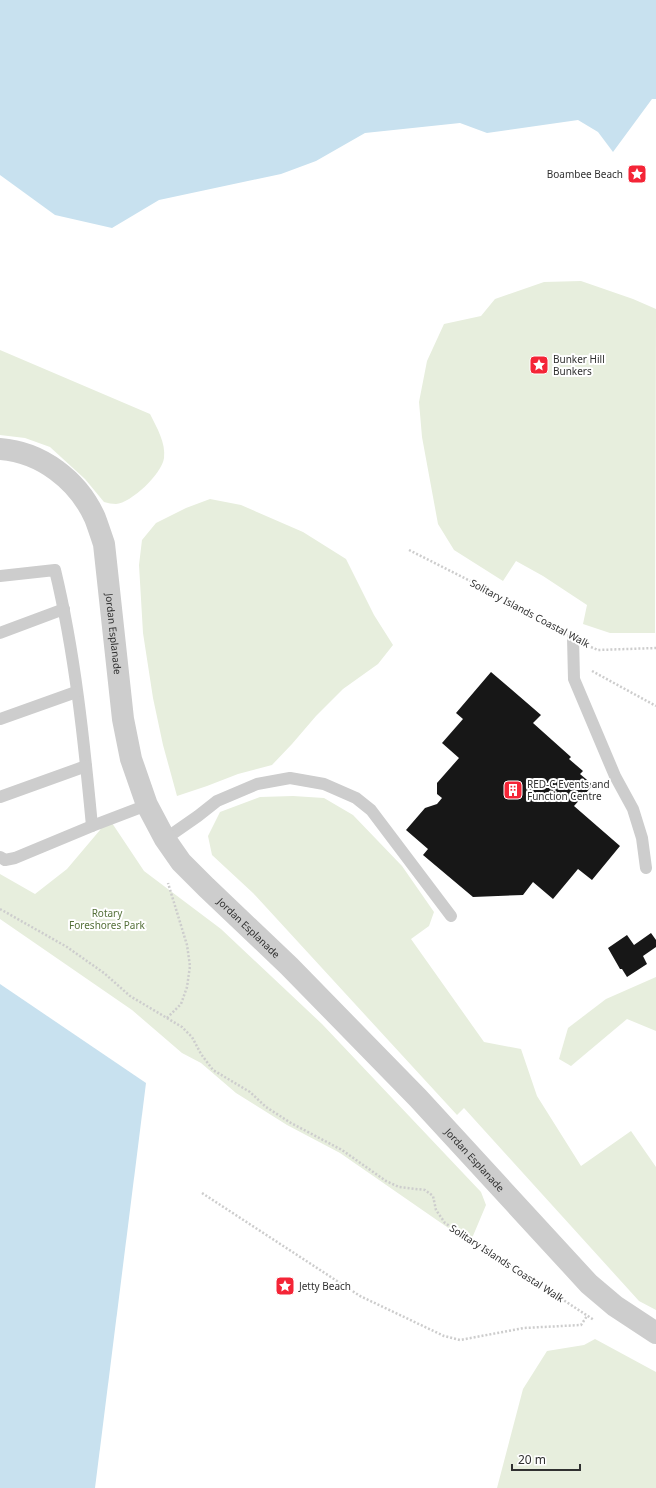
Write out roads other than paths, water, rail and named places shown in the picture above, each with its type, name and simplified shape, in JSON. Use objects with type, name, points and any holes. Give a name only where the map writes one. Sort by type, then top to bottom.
[{"type":"street","name":"Jordan Esplanade","points":[[0,449],[24,454],[38,459],[56,470],[81,494],[94,517],[104,544],[123,719],[131,759],[147,805],[165,839],[181,862],[290,966],[418,1098],[589,1284],[615,1306],[656,1333]]},
{"type":"lane","points":[[0,576],[55,570],[64,609],[76,692],[92,826]]},
{"type":"lane","points":[[0,633],[64,609]]},
{"type":"lane","points":[[573,637],[574,679],[615,776],[633,809],[642,838],[646,868]]},
{"type":"lane","points":[[0,719],[76,692]]},
{"type":"lane","points":[[0,797],[86,766]]},
{"type":"lane","points":[[165,839],[217,801],[257,784],[290,778],[324,784],[356,798],[371,810],[452,916]]},
{"type":"lane","points":[[0,857],[5,860],[15,858],[147,805]]},
{"type":"water","points":[[0,0],[656,0],[656,99],[652,99],[613,152],[598,132],[578,120],[487,133],[460,123],[365,133],[316,161],[281,174],[159,200],[112,228],[55,215],[0,175]]},
{"type":"water","points":[[0,984],[146,1083],[95,1488],[0,1488]]},
{"type":"place","name":"Boambee Beach","points":[[637,174]]},
{"type":"place","name":"Bunker Hill Bunkers","points":[[539,365]]},
{"type":"place","name":"RED-C Events and Function Centre","points":[[513,790]]},
{"type":"place","name":"Jetty Beach","points":[[285,1286]]},
{"type":"park label","name":"Rotary Foreshores Park","points":[[107,918]]}]
